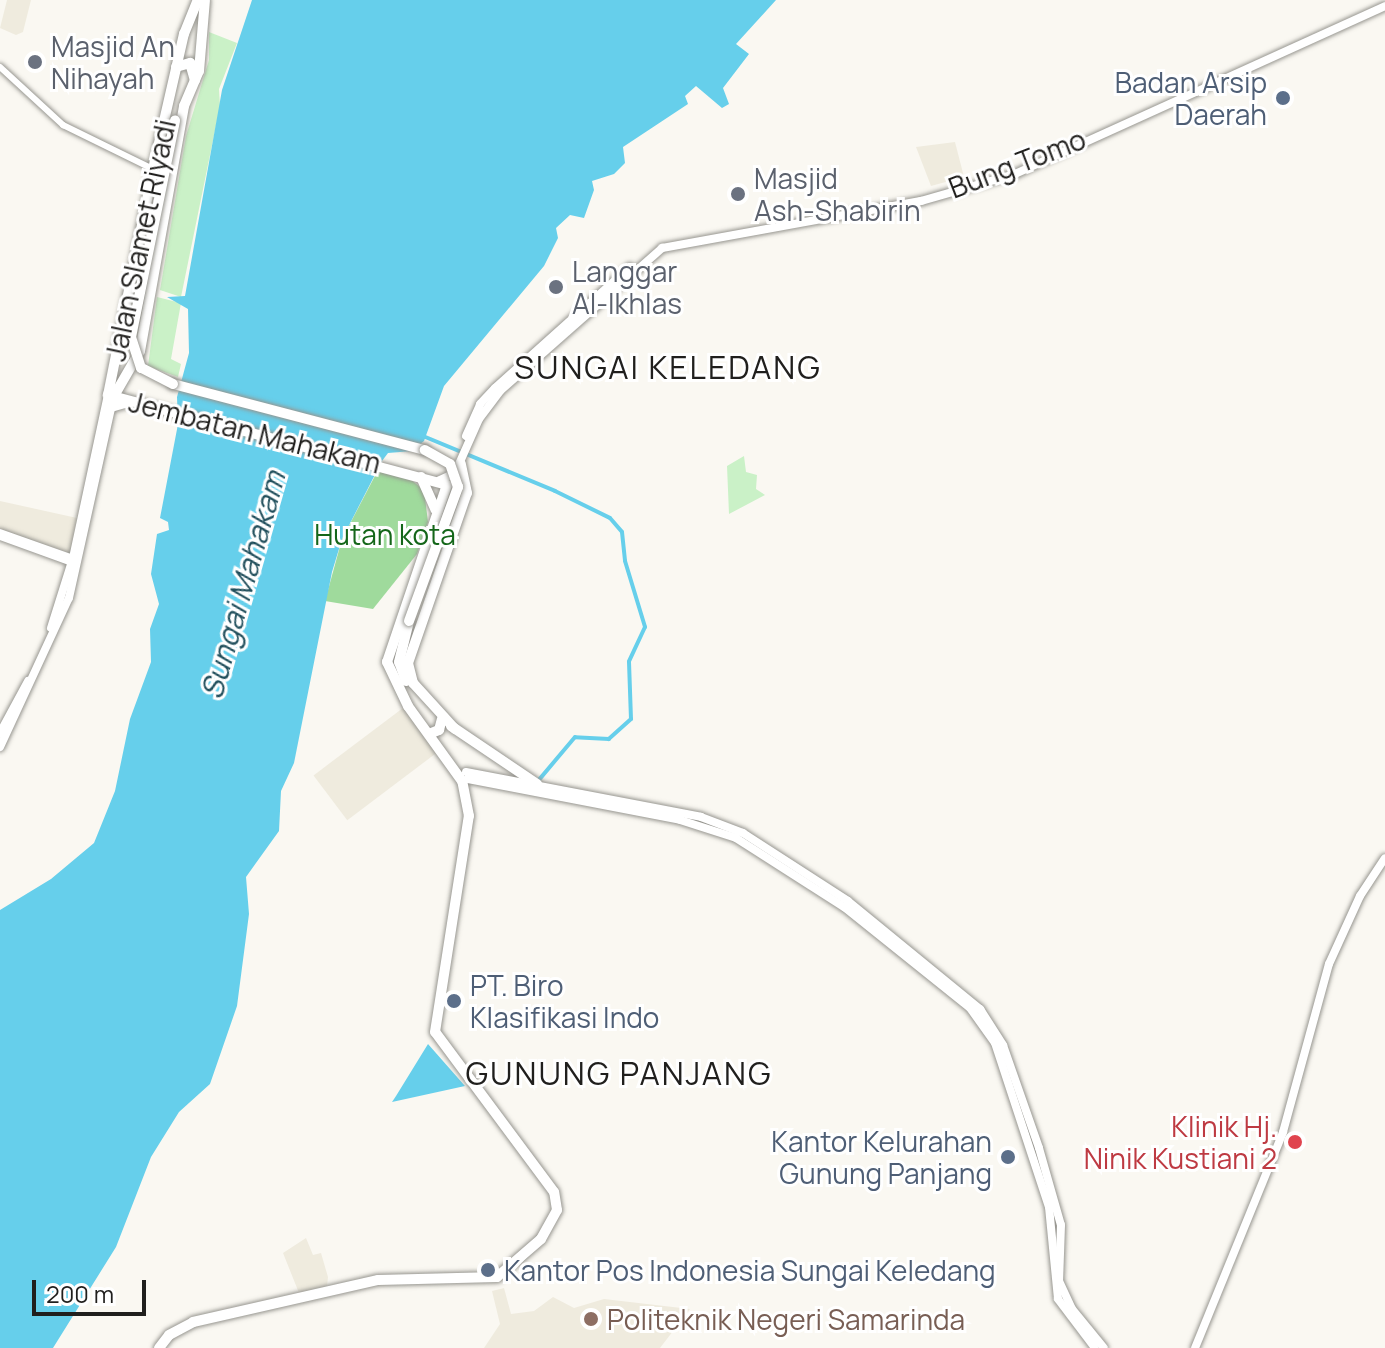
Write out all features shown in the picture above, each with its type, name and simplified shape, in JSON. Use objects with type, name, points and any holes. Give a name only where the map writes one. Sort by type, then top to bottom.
[{"type":"highway","name":"Jalan Slamet Riyadi","points":[[111,397],[153,169],[176,67],[198,0]]},
{"type":"highway","name":"Jalan Slamet Riyadi","points":[[111,397],[140,351],[184,106],[195,82],[205,0]]},
{"type":"highway","points":[[176,67],[190,63],[195,82]]},
{"type":"highway","name":"Jalan Slamet Riyadi","points":[[195,82],[175,120],[131,337],[141,368],[173,384],[425,450],[450,464],[458,487],[409,621],[399,662],[408,686],[438,716]]},
{"type":"highway","points":[[136,264],[144,269],[151,264],[167,205]]},
{"type":"highway","name":"Jembatan Mahakam","points":[[111,397],[448,482]]},
{"type":"highway","points":[[455,729],[413,683],[408,663],[467,493],[461,464]]},
{"type":"highway","points":[[426,478],[434,497],[436,516]]},
{"type":"highway","points":[[162,1348],[169,1335],[193,1322],[396,1277],[473,1281],[501,1276],[548,1232],[557,1210],[554,1192],[435,1032],[469,827],[463,776],[392,681],[387,662],[448,482]]},
{"type":"highway","points":[[438,716],[537,784]]},
{"type":"highway","points":[[419,721],[429,721],[438,716]]},
{"type":"highway","points":[[429,734],[439,730],[438,716]]},
{"type":"main road","name":"Bung Tomo","points":[[448,482],[461,464],[489,404],[656,246],[685,236],[945,193],[1100,134],[1385,4]]},
{"type":"main road","name":"Bung Tomo","points":[[448,482],[480,404],[617,282]]},
{"type":"main road","points":[[0,747],[46,652],[76,561],[111,397]]},
{"type":"main road","points":[[0,733],[49,634],[76,561]]},
{"type":"main road","points":[[463,776],[537,784],[566,794]]},
{"type":"main road","points":[[463,776],[723,824],[836,893],[980,1009],[1003,1045],[1055,1229],[1052,1273],[1058,1299],[1095,1348]]},
{"type":"main road","points":[[1197,1348],[1292,1106],[1311,1022],[1341,937],[1364,888],[1385,858]]},
{"type":"main road","points":[[1020,1102],[1061,1225],[1059,1281],[1072,1309],[1104,1348]]},
{"type":"street","points":[[0,67],[63,125],[153,169]]},
{"type":"street","points":[[0,534],[76,561]]},
{"type":"shaded area","points":[[7,0],[31,0],[23,32],[16,35],[0,28]]},
{"type":"shaded area","points":[[955,142],[964,177],[931,186],[916,147]]},
{"type":"shaded area","points":[[0,501],[77,518],[70,553],[0,530]]},
{"type":"shaded area","points":[[403,708],[437,753],[347,820],[314,775]]},
{"type":"shaded area","points":[[306,1238],[313,1255],[321,1253],[328,1277],[327,1286],[299,1293],[283,1253]]},
{"type":"shaded area","name":"Politeknik Negeri Samarinda","points":[[504,1288],[511,1314],[534,1311],[553,1297],[574,1308],[604,1299],[690,1309],[660,1348],[484,1348],[500,1324],[492,1291]]},
{"type":"green space","points":[[209,32],[237,43],[219,89],[220,106],[181,297],[160,290],[186,136],[209,60]]},
{"type":"green space","points":[[157,297],[181,303],[171,359],[181,364],[178,377],[148,366]]},
{"type":"green space","points":[[744,456],[746,472],[757,475],[756,489],[765,495],[729,514],[727,466]]},
{"type":"green space","name":"Hutan kota","points":[[378,470],[410,479],[424,490],[428,522],[417,554],[373,609],[325,601],[342,539]]},
{"type":"water","name":"Sungai Mahakam","points":[[252,0],[776,0],[736,44],[749,54],[723,88],[729,104],[722,108],[696,86],[685,96],[688,104],[623,147],[625,163],[614,174],[592,181],[594,190],[584,218],[570,215],[556,228],[558,238],[544,266],[444,386],[424,441],[412,451],[388,453],[382,461],[342,539],[332,572],[294,763],[281,791],[279,831],[246,877],[249,914],[237,1006],[210,1084],[179,1112],[151,1157],[116,1247],[53,1348],[0,1348],[0,910],[51,879],[94,843],[115,791],[130,719],[151,662],[150,629],[159,604],[151,574],[157,534],[169,530],[168,522],[160,518],[178,424],[177,397],[189,353],[188,309],[167,297],[185,296],[222,90]]},
{"type":"water","points":[[428,1044],[465,1086],[392,1102],[396,1096]]},
{"type":"waterway","points":[[423,436],[555,491],[610,518],[622,532],[625,561],[645,627],[629,662],[631,719],[609,739],[575,737],[538,781]]},
{"type":"place","name":"Masjid An Nihayah","points":[[35,62]]},
{"type":"place","name":"Badan Arsip Daerah","points":[[1283,98]]},
{"type":"place","name":"Masjid Ash-Shabirin","points":[[738,194]]},
{"type":"place","name":"Langgar Al-Ikhlas","points":[[556,287]]},
{"type":"place","name":"PT. Biro Klasifikasi Indo","points":[[454,1001]]},
{"type":"place","name":"Klinik Hj. Ninik Kustiani 2","points":[[1295,1142]]},
{"type":"place","name":"Kantor Kelurahan Gunung Panjang","points":[[1008,1157]]},
{"type":"place","name":"Kantor Pos Indonesia Sungai Keledang","points":[[488,1270]]},
{"type":"place","name":"Politeknik Negeri Samarinda","points":[[591,1319]]},
{"type":"district","name":"SUNGAI KELEDANG","points":[[668,367]]},
{"type":"district","name":"GUNUNG PANJANG","points":[[619,1073]]}]
